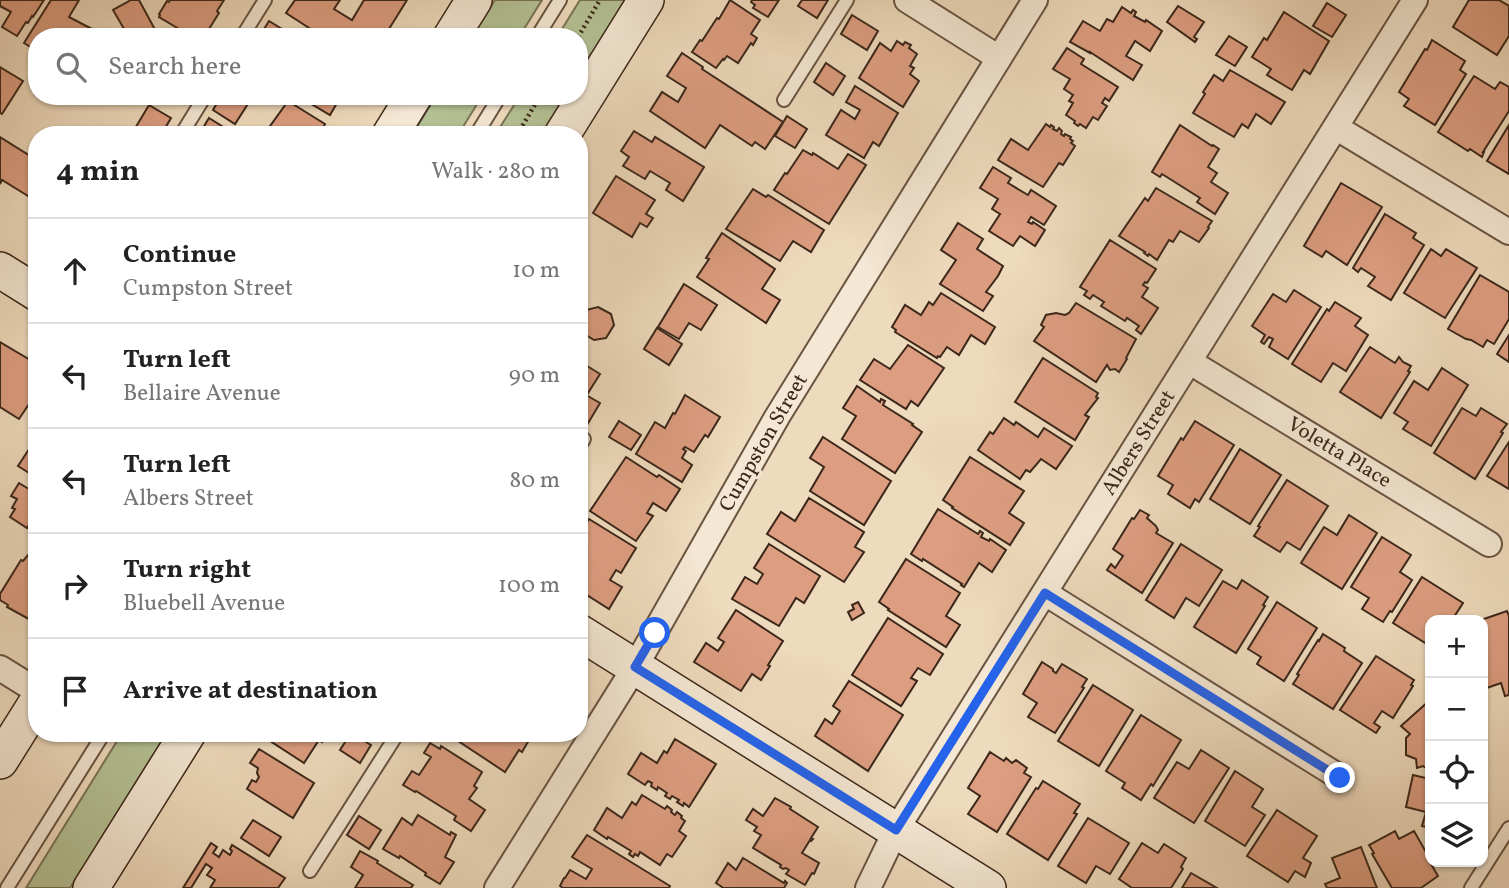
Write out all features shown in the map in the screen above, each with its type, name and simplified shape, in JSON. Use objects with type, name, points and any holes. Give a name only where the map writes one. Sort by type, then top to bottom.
[{"type":"street","points":[[457,28],[474,0]]},
{"type":"street","points":[[588,93],[646,0]]},
{"type":"street","points":[[907,0],[999,58]]},
{"type":"street","name":"Cumpston Street","points":[[498,888],[635,667],[777,417],[1035,0]]},
{"type":"street","name":"Albers Street","points":[[868,888],[896,830],[1415,0]]},
{"type":"street","points":[[396,126],[408,105]]},
{"type":"street","points":[[568,126],[581,105]]},
{"type":"street","points":[[1337,128],[1509,232]]},
{"type":"street","points":[[0,270],[28,287]]},
{"type":"street","name":"Voletta Place","points":[[1190,362],[1489,544]]},
{"type":"street","points":[[1045,593],[1340,778]]},
{"type":"street","points":[[588,638],[988,888]]},
{"type":"street","points":[[0,668],[28,685]]},
{"type":"street","points":[[0,761],[28,716]]},
{"type":"street","points":[[91,888],[182,742]]},
{"type":"lane","points":[[248,28],[265,0]]},
{"type":"lane","points":[[543,28],[560,0]]},
{"type":"lane","points":[[784,100],[847,0]]},
{"type":"lane","points":[[187,126],[199,105]]},
{"type":"lane","points":[[482,126],[494,105]]},
{"type":"lane","points":[[7,888],[98,742]]},
{"type":"lane","points":[[310,871],[392,742]]},
{"type":"lane","points":[[1471,888],[1509,828]]},
{"type":"path","points":[[583,28],[600,0]]},
{"type":"path","points":[[523,126],[535,105]]},
{"type":"green space","points":[[495,0],[542,0],[525,28],[478,28]]},
{"type":"green space","points":[[580,0],[626,0],[588,60],[588,28],[563,28]]},
{"type":"green space","points":[[430,105],[476,105],[464,126],[418,126]]},
{"type":"green space","points":[[514,105],[559,105],[547,126],[501,126]]},
{"type":"green space","points":[[116,742],[161,742],[70,888],[26,888]]},
{"type":"building","points":[[0,0],[44,0],[17,36],[2,27],[11,12],[0,6]]},
{"type":"building","points":[[51,0],[79,0],[69,17],[90,28],[33,28]]},
{"type":"building","points":[[131,0],[139,0],[154,28],[124,28],[113,10]]},
{"type":"building","points":[[224,0],[210,28],[177,28],[159,17],[167,1]]},
{"type":"building","points":[[295,0],[340,0],[334,9],[352,20],[364,0],[407,0],[390,28],[309,28],[286,13]]},
{"type":"building","points":[[730,0],[760,20],[751,34],[757,38],[738,63],[727,56],[716,68],[692,52],[717,18],[719,19]]},
{"type":"building","points":[[752,0],[779,0],[768,17],[753,8],[755,5]]},
{"type":"building","points":[[802,0],[828,0],[817,18],[798,6]]},
{"type":"building","points":[[1469,0],[1499,0],[1509,6],[1509,36],[1497,55],[1453,27]]},
{"type":"building","points":[[1327,3],[1346,15],[1332,37],[1313,26]]},
{"type":"building","points":[[1178,6],[1204,22],[1194,37],[1197,39],[1195,42],[1167,22]]},
{"type":"building","points":[[1122,7],[1131,13],[1133,10],[1136,12],[1134,16],[1145,22],[1146,20],[1162,31],[1150,51],[1135,41],[1126,56],[1142,65],[1133,80],[1070,42],[1083,21],[1100,31],[1107,19],[1113,22]]},
{"type":"building","points":[[1284,12],[1329,41],[1310,74],[1304,70],[1292,90],[1267,75],[1271,69],[1252,57],[1264,38],[1267,40]]},
{"type":"building","points":[[852,15],[878,31],[867,50],[841,34]]},
{"type":"building","points":[[269,21],[280,28],[265,28]]},
{"type":"building","points":[[1229,36],[1247,47],[1235,66],[1216,55]]},
{"type":"building","points":[[1432,40],[1465,61],[1460,70],[1466,74],[1435,125],[1404,106],[1409,99],[1399,92]]},
{"type":"building","points":[[897,41],[903,45],[905,42],[911,45],[909,48],[917,54],[910,66],[914,68],[910,74],[919,81],[903,107],[859,78],[880,43],[891,51]]},
{"type":"building","points":[[1067,48],[1084,59],[1081,64],[1118,87],[1109,101],[1105,98],[1102,103],[1107,106],[1098,120],[1093,117],[1086,128],[1080,124],[1078,126],[1066,115],[1073,103],[1069,101],[1073,95],[1064,89],[1070,79],[1053,69]]},
{"type":"building","points":[[682,53],[783,122],[765,149],[755,142],[752,146],[720,125],[705,148],[650,111],[662,92],[678,102],[686,88],[667,76]]},
{"type":"building","points":[[826,63],[845,76],[833,95],[814,82]]},
{"type":"building","points":[[0,67],[23,81],[2,114],[0,113]]},
{"type":"building","points":[[1230,70],[1285,102],[1271,124],[1256,114],[1248,128],[1242,124],[1234,137],[1193,113],[1214,75],[1223,81]]},
{"type":"building","points":[[1474,76],[1495,89],[1500,82],[1509,87],[1509,111],[1482,157],[1438,132]]},
{"type":"building","points":[[855,86],[898,113],[879,146],[873,142],[864,158],[826,135],[841,110],[855,119],[860,110],[846,102]]},
{"type":"building","points":[[149,105],[171,118],[166,126],[136,126]]},
{"type":"building","points":[[216,105],[247,105],[235,124],[213,110]]},
{"type":"building","points":[[285,105],[294,105],[325,124],[324,126],[270,126]]},
{"type":"building","points":[[313,105],[336,105],[330,115]]},
{"type":"building","points":[[787,116],[807,129],[795,148],[775,136]]},
{"type":"building","points":[[209,118],[222,126],[204,126]]},
{"type":"building","points":[[1046,124],[1057,131],[1059,128],[1061,134],[1071,137],[1071,143],[1075,146],[1063,165],[1059,163],[1043,187],[998,160],[1011,139],[1028,150]]},
{"type":"building","points":[[1180,125],[1219,149],[1208,167],[1217,173],[1211,182],[1228,193],[1215,214],[1197,202],[1200,198],[1162,174],[1160,177],[1152,172]]},
{"type":"building","points":[[1509,125],[1509,174],[1487,161]]},
{"type":"building","points":[[634,131],[652,142],[655,137],[704,167],[683,201],[666,190],[670,183],[650,171],[645,179],[623,166],[629,157],[621,151]]},
{"type":"building","points":[[0,137],[28,154],[28,196],[2,180],[0,184]]},
{"type":"building","points":[[803,150],[812,155],[813,153],[838,169],[848,154],[866,165],[829,224],[774,190]]},
{"type":"building","points":[[993,167],[1011,178],[1008,183],[1028,195],[1031,190],[1056,206],[1044,225],[1031,217],[1028,222],[1033,222],[1045,230],[1035,246],[1020,236],[1013,246],[989,231],[1000,214],[992,209],[998,199],[980,188]]},
{"type":"building","points":[[616,176],[655,200],[646,214],[653,218],[647,227],[640,223],[632,237],[593,213]]},
{"type":"building","points":[[1341,183],[1382,207],[1347,265],[1326,251],[1322,257],[1304,246]]},
{"type":"building","points":[[1156,188],[1212,221],[1199,242],[1180,231],[1173,242],[1169,240],[1157,260],[1119,236],[1145,198],[1148,201]]},
{"type":"building","points":[[753,189],[766,197],[768,195],[824,230],[811,252],[793,241],[780,261],[726,229]]},
{"type":"building","points":[[1385,214],[1416,233],[1413,238],[1424,245],[1391,300],[1368,286],[1375,277],[1361,268],[1358,272],[1353,268]]},
{"type":"building","points":[[958,223],[983,239],[977,249],[1003,266],[986,292],[993,296],[983,311],[940,284],[956,260],[941,250]]},
{"type":"building","points":[[722,233],[775,269],[762,289],[780,300],[766,323],[697,277]]},
{"type":"building","points":[[1110,240],[1156,269],[1143,285],[1148,288],[1142,297],[1158,308],[1141,334],[1136,330],[1139,326],[1101,306],[1104,302],[1093,295],[1090,299],[1084,295],[1087,291],[1080,287]]},
{"type":"building","points":[[1431,249],[1441,256],[1446,249],[1477,268],[1445,318],[1404,293]]},
{"type":"building","points":[[1480,275],[1509,292],[1509,319],[1494,344],[1487,340],[1483,347],[1448,329]]},
{"type":"building","points":[[684,284],[717,305],[701,330],[689,323],[679,339],[658,327]]},
{"type":"building","points":[[1294,290],[1321,307],[1288,359],[1269,347],[1273,339],[1269,337],[1264,344],[1261,342],[1265,335],[1252,326],[1273,294],[1286,302]]},
{"type":"building","points":[[941,293],[995,327],[985,344],[971,335],[959,355],[947,347],[937,358],[895,332],[892,327],[905,305],[921,315],[929,302],[933,305]]},
{"type":"building","points":[[1335,302],[1361,318],[1355,326],[1368,335],[1346,371],[1333,363],[1321,382],[1292,364],[1327,309],[1329,311]]},
{"type":"building","points":[[1076,303],[1136,339],[1119,372],[1110,370],[1107,365],[1096,382],[1034,341],[1044,327],[1041,325],[1046,315],[1065,315]]},
{"type":"building","points":[[598,307],[611,314],[614,325],[606,338],[594,340],[588,336],[588,310]]},
{"type":"building","points":[[657,328],[682,344],[669,365],[644,349]]},
{"type":"building","points":[[1509,335],[1509,362],[1497,354]]},
{"type":"building","points":[[0,342],[28,359],[28,406],[19,419],[0,407]]},
{"type":"building","points":[[908,345],[944,368],[918,406],[911,401],[906,409],[860,380],[874,359],[890,369]]},
{"type":"building","points":[[1370,347],[1395,363],[1399,357],[1411,366],[1408,371],[1410,372],[1381,418],[1340,392]]},
{"type":"building","points":[[1043,358],[1098,393],[1098,398],[1085,415],[1089,417],[1075,440],[1015,402]]},
{"type":"building","points":[[588,367],[600,374],[588,393]]},
{"type":"building","points":[[1442,368],[1468,385],[1431,446],[1403,429],[1408,422],[1394,413],[1414,381],[1428,390]]},
{"type":"building","points":[[857,386],[880,402],[881,399],[885,401],[883,405],[922,432],[895,473],[842,439],[856,416],[843,408]]},
{"type":"building","points":[[685,395],[720,417],[708,437],[705,435],[694,452],[685,447],[683,449],[686,451],[682,458],[692,465],[682,482],[636,454],[655,422],[665,428]]},
{"type":"building","points":[[588,396],[600,403],[588,423]]},
{"type":"building","points":[[1462,408],[1476,416],[1481,408],[1507,424],[1475,479],[1434,453]]},
{"type":"building","points":[[1004,418],[1014,425],[1016,422],[1038,437],[1044,428],[1072,446],[1056,469],[1041,459],[1030,472],[1026,470],[1020,479],[978,450]]},
{"type":"building","points":[[619,421],[641,435],[631,450],[609,437]]},
{"type":"building","points":[[1195,421],[1234,445],[1199,502],[1195,499],[1190,508],[1168,494],[1173,485],[1158,476],[1181,438],[1183,440]]},
{"type":"building","points":[[823,437],[891,481],[864,525],[810,491],[824,467],[810,458]]},
{"type":"building","points":[[1509,442],[1509,489],[1487,476]]},
{"type":"building","points":[[1240,449],[1281,475],[1250,524],[1210,499]]},
{"type":"building","points":[[28,451],[28,472],[18,466]]},
{"type":"building","points":[[626,457],[680,489],[666,511],[653,503],[647,513],[653,516],[636,541],[590,511]]},
{"type":"building","points":[[970,457],[1024,491],[1009,513],[1024,523],[1010,545],[943,500]]},
{"type":"building","points":[[1287,480],[1328,506],[1300,550],[1287,542],[1280,552],[1254,536]]},
{"type":"building","points":[[19,483],[28,488],[27,528],[10,517],[17,499],[11,496]]},
{"type":"building","points":[[809,498],[864,532],[855,547],[864,552],[844,582],[767,534],[781,512],[795,521]]},
{"type":"building","points":[[938,509],[978,534],[980,531],[983,533],[981,537],[989,541],[990,539],[1006,550],[992,572],[979,563],[964,587],[911,554]]},
{"type":"building","points":[[1140,510],[1149,515],[1147,518],[1158,530],[1156,533],[1173,543],[1142,593],[1107,570],[1111,564],[1115,568],[1123,556],[1113,549]]},
{"type":"building","points":[[1349,515],[1377,533],[1342,589],[1301,563],[1324,527],[1337,535]]},
{"type":"building","points":[[588,520],[636,548],[621,573],[616,570],[610,580],[622,587],[609,609],[588,596]]},
{"type":"building","points":[[1382,537],[1411,555],[1400,572],[1412,580],[1383,622],[1362,609],[1369,598],[1351,587]]},
{"type":"building","points":[[769,544],[820,576],[804,603],[796,598],[779,626],[732,599],[745,577],[757,584],[763,574],[754,568]]},
{"type":"building","points":[[1181,544],[1222,570],[1199,606],[1186,598],[1174,618],[1146,600]]},
{"type":"building","points":[[28,555],[28,619],[0,600],[0,594],[21,560]]},
{"type":"building","points":[[906,559],[960,593],[946,616],[960,625],[946,647],[879,602]]},
{"type":"building","points":[[1422,577],[1463,603],[1455,615],[1425,615],[1425,643],[1393,623]]},
{"type":"building","points":[[1242,580],[1268,597],[1236,653],[1194,627],[1223,581],[1237,589]]},
{"type":"building","points":[[858,602],[864,613],[852,620],[848,612],[854,609],[852,605]]},
{"type":"building","points":[[1277,602],[1317,628],[1284,681],[1257,664],[1261,657],[1248,649]]},
{"type":"building","points":[[736,610],[783,641],[761,680],[752,674],[741,691],[694,662],[706,643],[718,651],[724,642],[718,638]]},
{"type":"building","points":[[1507,611],[1509,616],[1509,695],[1505,696],[1501,683],[1488,688],[1488,618]]},
{"type":"building","points":[[888,618],[943,654],[930,675],[918,668],[911,678],[917,681],[901,706],[852,675]]},
{"type":"building","points":[[1323,634],[1362,663],[1333,709],[1293,684]]},
{"type":"building","points":[[1376,656],[1414,680],[1393,718],[1382,711],[1374,723],[1380,727],[1376,733],[1340,710]]},
{"type":"building","points":[[1042,662],[1056,673],[1062,664],[1087,679],[1055,733],[1028,717],[1037,703],[1023,694]]},
{"type":"building","points":[[849,681],[903,715],[868,771],[815,736],[825,719],[832,724],[840,711],[833,706]]},
{"type":"building","points":[[1093,685],[1133,710],[1099,766],[1058,741]]},
{"type":"building","points":[[1425,704],[1425,767],[1417,768],[1416,759],[1406,755],[1406,738],[1410,734],[1401,726]]},
{"type":"building","points":[[1141,715],[1181,740],[1153,786],[1151,784],[1141,800],[1122,788],[1125,783],[1106,771]]},
{"type":"building","points":[[675,739],[716,764],[689,807],[684,803],[683,806],[672,796],[670,799],[665,796],[667,793],[651,786],[652,783],[648,781],[645,785],[628,774],[641,753],[657,763]]},
{"type":"building","points":[[272,742],[318,742],[304,763]]},
{"type":"building","points":[[345,742],[366,742],[371,745],[360,763],[340,750]]},
{"type":"building","points":[[460,742],[528,742],[522,752],[519,750],[505,772]]},
{"type":"building","points":[[430,743],[440,749],[441,746],[482,772],[474,786],[477,788],[469,799],[485,810],[471,831],[454,820],[456,816],[403,785],[412,771],[419,775],[431,757],[424,753]]},
{"type":"building","points":[[259,749],[314,783],[293,818],[247,789],[252,780],[256,782],[259,777],[258,768],[250,763]]},
{"type":"building","points":[[1201,750],[1229,768],[1194,823],[1154,798],[1177,762],[1189,769]]},
{"type":"building","points":[[990,752],[1004,761],[1006,758],[1012,763],[1016,760],[1027,768],[1024,773],[1031,777],[997,832],[968,814],[980,796],[968,788]]},
{"type":"building","points":[[1235,771],[1263,789],[1252,807],[1265,815],[1245,846],[1205,821]]},
{"type":"building","points":[[1413,775],[1425,778],[1425,812],[1406,807]]},
{"type":"building","points":[[1043,781],[1080,804],[1074,813],[1077,814],[1048,860],[1007,834]]},
{"type":"building","points":[[642,795],[665,809],[667,806],[675,815],[677,812],[685,821],[679,831],[686,836],[672,857],[667,854],[660,865],[640,852],[633,857],[629,854],[631,851],[594,830],[607,808],[622,818],[632,802],[636,805]]},
{"type":"building","points":[[775,798],[818,827],[802,853],[819,863],[805,885],[786,874],[789,870],[783,869],[781,865],[753,848],[761,835],[754,831],[757,827],[746,820],[753,809],[763,816]]},
{"type":"building","points":[[1277,810],[1317,836],[1303,858],[1311,863],[1305,877],[1295,871],[1288,882],[1247,856]]},
{"type":"building","points":[[418,815],[450,835],[451,832],[456,835],[445,857],[454,862],[440,884],[400,856],[399,858],[383,849],[402,818],[412,825]]},
{"type":"building","points":[[359,816],[381,830],[369,849],[347,835]]},
{"type":"building","points":[[1088,818],[1129,843],[1110,874],[1096,866],[1086,883],[1058,866]]},
{"type":"building","points":[[253,820],[281,837],[269,856],[241,838]]},
{"type":"building","points":[[1395,831],[1399,839],[1414,831],[1425,850],[1425,867],[1433,867],[1438,876],[1421,888],[1392,888],[1369,845]]},
{"type":"building","points":[[587,835],[670,886],[669,888],[563,888],[560,886],[570,870],[586,879],[592,869],[572,857]]},
{"type":"building","points":[[211,843],[217,847],[213,853],[219,857],[223,850],[230,855],[232,845],[285,878],[278,888],[210,888],[215,880],[207,875],[212,868],[206,864],[191,888],[183,888]]},
{"type":"building","points":[[1142,843],[1158,853],[1164,844],[1186,858],[1181,867],[1183,869],[1171,888],[1132,888],[1119,879]]},
{"type":"building","points":[[1361,847],[1377,888],[1327,888],[1325,884],[1340,878],[1332,858]]},
{"type":"building","points":[[360,851],[413,885],[411,888],[355,888],[363,875],[351,867]]},
{"type":"building","points":[[743,858],[784,883],[785,881],[787,883],[784,888],[722,888],[716,883],[728,863],[736,870]]},
{"type":"building","points":[[1191,873],[1217,888],[1182,888]]},
{"type":"route","points":[[655,633],[635,667],[896,830],[1045,593],[1340,778]]}]
